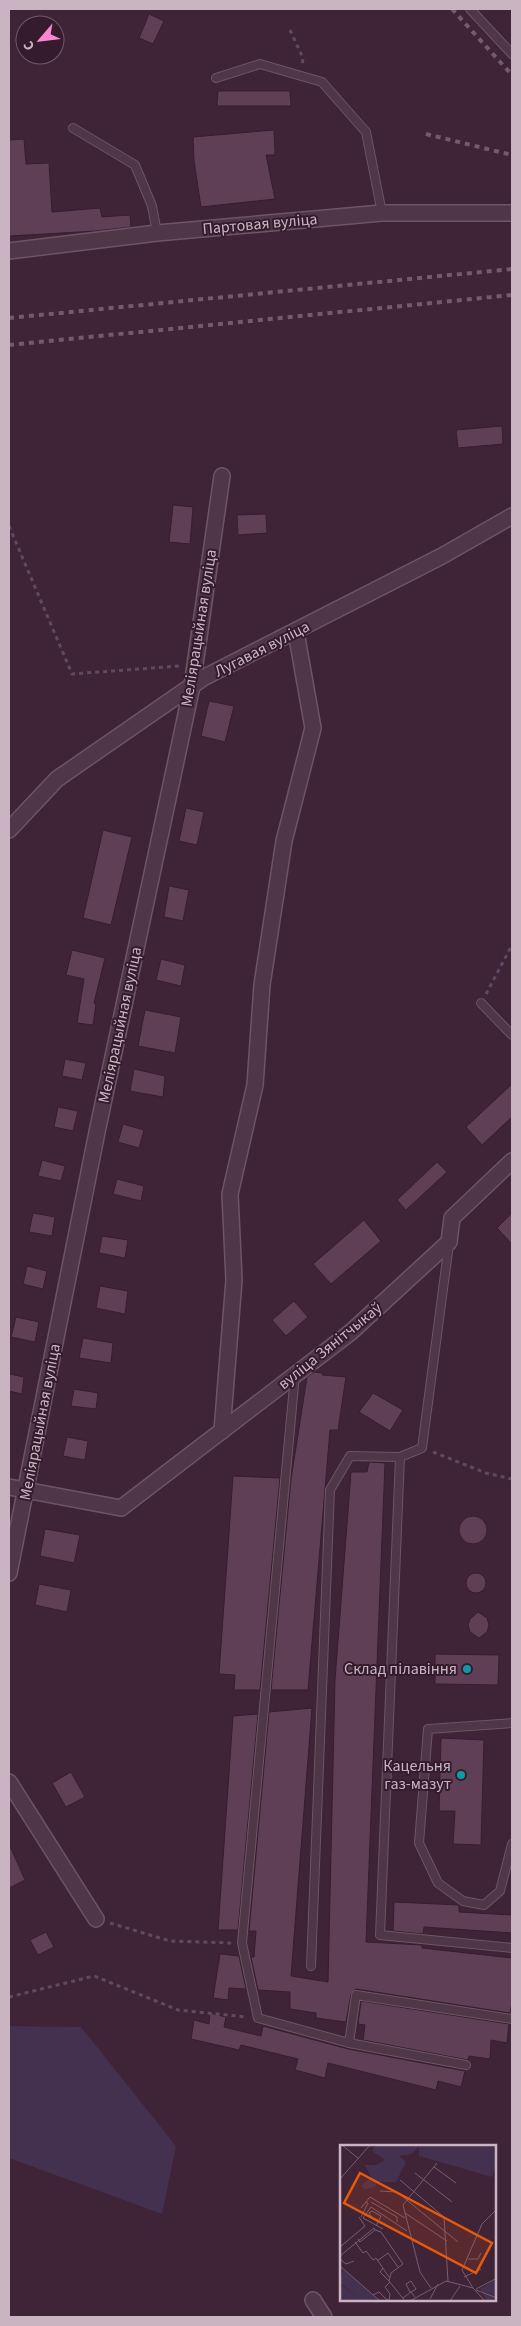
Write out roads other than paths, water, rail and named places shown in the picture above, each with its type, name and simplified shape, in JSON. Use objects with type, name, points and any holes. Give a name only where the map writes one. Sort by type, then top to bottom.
[{"type":"street","name":"Партовая вуліца","points":[[9,251],[156,233],[382,213],[512,213]]},
{"type":"street","name":"Меліярацыйная вуліца","points":[[9,1574],[97,1132],[192,686],[222,476]]},
{"type":"street","name":"Лугавая вуліца","points":[[9,830],[57,780],[192,686],[442,556],[512,516]]},
{"type":"street","points":[[222,1431],[234,1280],[230,1194],[255,1085],[262,985],[284,840],[314,728],[296,632]]},
{"type":"street","points":[[449,1242],[452,1218],[512,1161]]},
{"type":"street","name":"вуліца Зянітчыкаў","points":[[27,1490],[121,1508],[351,1332],[449,1242]]},
{"type":"street","points":[[9,1487],[27,1490]]},
{"type":"street","points":[[9,1782],[96,1919]]},
{"type":"street","points":[[313,2300],[324,2317]]},
{"type":"lane","points":[[470,9],[512,54]]},
{"type":"lane","points":[[216,78],[260,64],[322,82],[366,132],[382,213]]},
{"type":"lane","points":[[73,128],[135,165],[152,206],[156,233]]},
{"type":"lane","points":[[481,1003],[512,1035]]},
{"type":"lane","points":[[311,1966],[330,1490],[350,1456],[400,1457],[422,1448],[449,1242]]},
{"type":"lane","points":[[295,1375],[242,1943],[258,2018],[349,2043],[466,2066]]},
{"type":"lane","points":[[400,1457],[380,1935],[512,1948]]},
{"type":"lane","points":[[512,1723],[428,1729],[419,1843],[438,1883],[463,1901],[484,1905],[500,1890],[512,1844]]},
{"type":"lane","points":[[349,2043],[356,1995],[512,2019]]},
{"type":"railway","points":[[452,9],[512,75]]},
{"type":"railway","points":[[426,134],[512,155]]},
{"type":"railway","points":[[9,318],[512,269]]},
{"type":"railway","points":[[9,345],[512,295]]},
{"type":"place","name":"Склад пілавіння","points":[[467,1669]]},
{"type":"place","name":"Кацельня газ-мазут","points":[[461,1775]]}]
